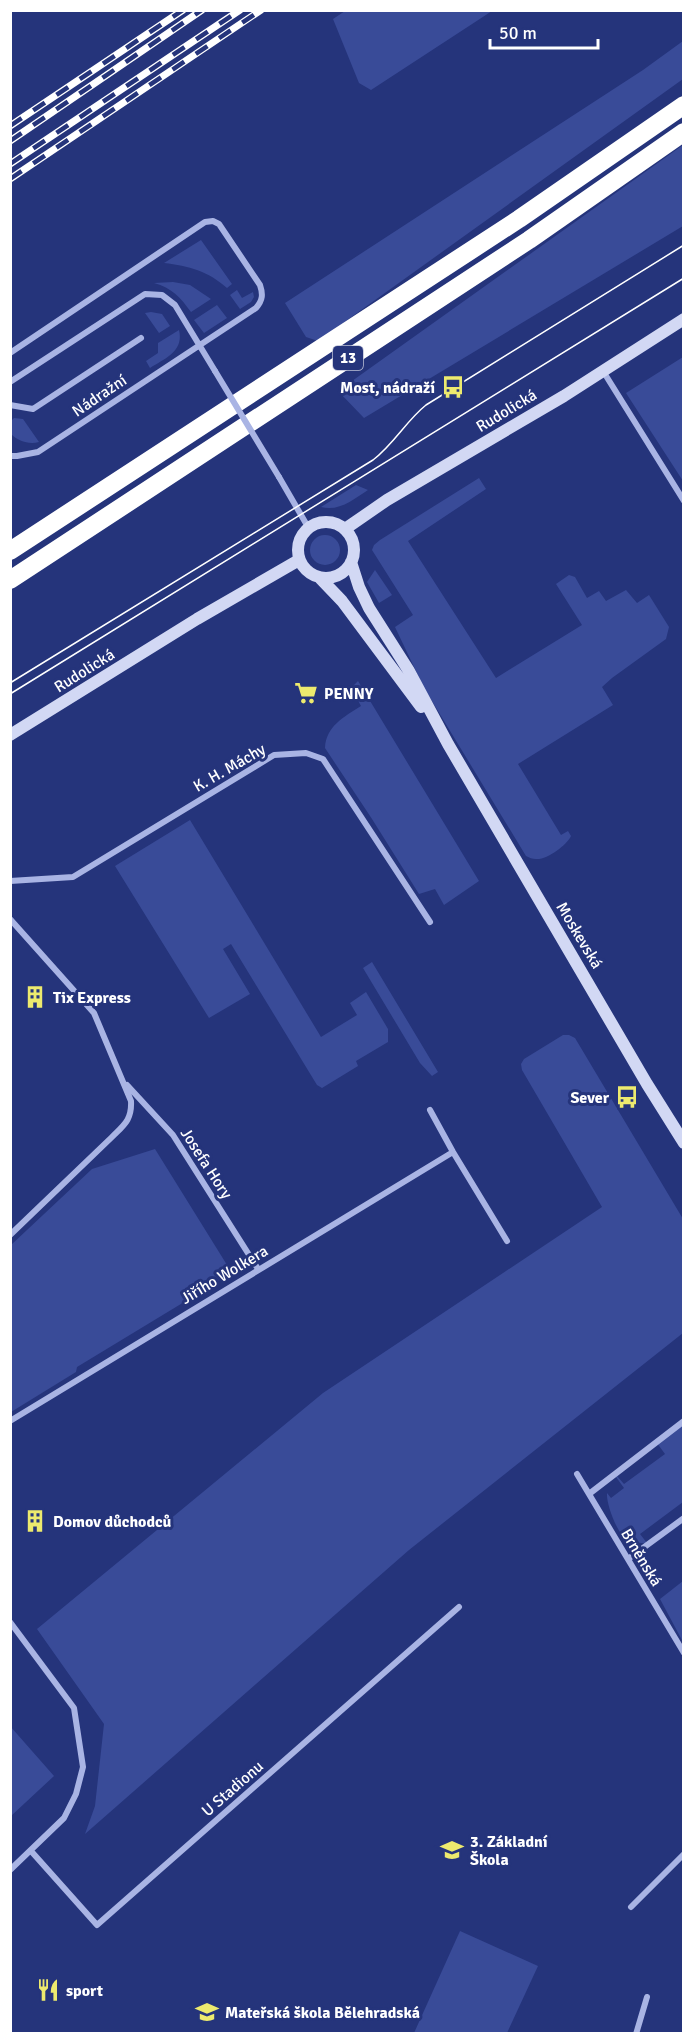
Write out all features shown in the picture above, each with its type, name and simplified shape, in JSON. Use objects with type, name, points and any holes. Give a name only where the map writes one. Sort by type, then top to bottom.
[{"type":"highway","name":"13","points":[[10,551],[519,219],[684,105]]},
{"type":"highway","name":"13","points":[[10,580],[529,240],[684,132]]},
{"type":"street","name":"Nádražní","points":[[10,353],[206,222],[213,221],[219,224],[263,293],[261,303],[256,308],[38,453],[10,456]]},
{"type":"street","points":[[10,382],[145,294],[162,295],[175,305],[308,527]]},
{"type":"street","name":"Rudolická","points":[[345,529],[387,500],[564,396],[684,319]]},
{"type":"street","points":[[10,405],[33,409],[141,338]]},
{"type":"street","points":[[602,370],[684,501]]},
{"type":"street","points":[[323,521],[338,524],[345,529],[354,544],[354,554],[346,570],[330,578],[320,578],[304,568],[299,560],[298,542],[308,527],[323,521]]},
{"type":"street","name":"Rudolická","points":[[10,735],[197,619],[299,560]]},
{"type":"street","name":"Moskevská","points":[[351,562],[369,608],[409,671],[448,744],[647,1084],[684,1143]]},
{"type":"street","name":"Moskevská","points":[[320,578],[342,601],[448,744]]},
{"type":"street","name":"K. H. Máchy","points":[[10,881],[73,876],[274,755],[306,753],[323,759],[430,922]]},
{"type":"street","name":"Josefa Hory","points":[[10,919],[94,1013],[123,1080],[131,1101],[132,1112],[127,1122],[10,1235]]},
{"type":"street","name":"Josefa Hory","points":[[123,1080],[173,1135],[258,1269]]},
{"type":"street","points":[[430,1110],[507,1241]]},
{"type":"street","name":"Jiřího Wolkera","points":[[10,1421],[453,1152]]},
{"type":"street","points":[[589,1494],[684,1421]]},
{"type":"street","name":"Brněnská","points":[[577,1474],[684,1653]]},
{"type":"street","points":[[628,1559],[684,1518]]},
{"type":"street","name":"U Stadionu","points":[[31,1851],[98,1924],[459,1607]]},
{"type":"street","points":[[10,1622],[74,1708],[83,1767],[76,1794],[64,1818],[10,1870]]},
{"type":"street","points":[[631,1907],[684,1854]]},
{"type":"street","points":[[636,2034],[647,1997]]},
{"type":"shaded area","points":[[345,11],[492,11],[371,90],[359,83],[333,19]]},
{"type":"shaded area","points":[[683,41],[683,79],[318,341],[306,337],[285,303],[643,70]]},
{"type":"shaded area","points":[[683,145],[683,226],[364,418],[338,391]]},
{"type":"shaded area","points":[[201,240],[232,284],[227,288],[213,277],[198,270],[164,263]]},
{"type":"shaded area","points":[[173,282],[190,285],[211,299],[191,312],[175,294],[154,283]]},
{"type":"shaded area","points":[[237,290],[242,298],[253,292],[254,297],[251,302],[240,309],[230,295]]},
{"type":"shaded area","points":[[217,305],[227,318],[204,333],[194,320]]},
{"type":"shaded area","points":[[145,313],[162,314],[170,326],[159,333]]},
{"type":"shaded area","points":[[179,330],[180,337],[176,349],[150,368],[146,361],[158,353],[158,343]]},
{"type":"shaded area","points":[[683,357],[683,481],[626,393]]},
{"type":"shaded area","points":[[14,418],[23,419],[39,442],[24,442],[11,434],[11,421]]},
{"type":"shaded area","points":[[479,478],[486,489],[408,541],[496,678],[582,625],[556,584],[569,575],[575,577],[587,598],[599,591],[606,601],[626,590],[637,603],[649,595],[669,627],[666,639],[602,687],[613,705],[518,764],[561,835],[568,831],[571,836],[556,851],[540,859],[526,856],[424,688],[395,627],[413,615],[372,550],[380,540]]},
{"type":"shaded area","points":[[356,485],[368,490],[340,506],[321,507]]},
{"type":"shaded area","points":[[325,535],[336,539],[340,550],[336,561],[325,565],[314,561],[310,550],[314,539]]},
{"type":"shaded area","points":[[375,570],[392,595],[379,603],[367,582]]},
{"type":"shaded area","points":[[358,681],[479,881],[444,905],[435,889],[419,894],[325,748],[332,728],[342,718],[361,706],[351,688]]},
{"type":"shaded area","points":[[190,820],[321,1037],[357,1015],[350,1003],[366,992],[388,1029],[388,1042],[356,1061],[358,1066],[322,1088],[317,1085],[231,944],[223,949],[250,994],[209,1018],[115,866]]},
{"type":"shaded area","points":[[372,962],[438,1072],[432,1076],[420,1063],[363,968]]},
{"type":"shaded area","points":[[563,1035],[575,1038],[683,1219],[683,1333],[409,1550],[85,1834],[95,1806],[104,1724],[37,1629],[323,1393],[602,1207],[522,1070],[521,1064],[524,1059]]},
{"type":"shaded area","points":[[155,1149],[232,1273],[77,1367],[76,1372],[11,1412],[11,1245],[92,1169]]},
{"type":"shaded area","points":[[683,1423],[683,1502],[640,1534],[647,1543],[629,1540],[621,1534],[615,1523],[607,1493],[611,1498],[624,1488],[617,1476],[624,1484],[665,1454],[657,1443]]},
{"type":"shaded area","points":[[683,1581],[683,1642],[660,1599]]},
{"type":"shaded area","points":[[10,1726],[54,1776],[11,1816],[10,1816]]},
{"type":"shaded area","points":[[460,1931],[538,1966],[507,2033],[414,2033]]},
{"type":"tram line","points":[[10,683],[373,460],[426,405],[684,245]]},
{"type":"tram line","points":[[10,694],[684,278]]},
{"type":"railway","points":[[10,126],[183,10]]},
{"type":"railway","points":[[10,141],[202,10]]},
{"type":"railway","points":[[10,164],[240,10]]},
{"type":"railway","points":[[10,179],[261,10]]},
{"type":"place","name":"Most, nádraží","points":[[453,387]]},
{"type":"place","name":"PENNY","points":[[306,693]]},
{"type":"place","name":"Tix Express","points":[[35,997]]},
{"type":"place","name":"Sever","points":[[627,1097]]},
{"type":"place","name":"Domov důchodců","points":[[35,1521]]},
{"type":"place","name":"3. Základní Škola","points":[[452,1850]]},
{"type":"place","name":"sport","points":[[48,1990]]},
{"type":"place","name":"Mateřská škola Bělehradská","points":[[207,2012]]}]
